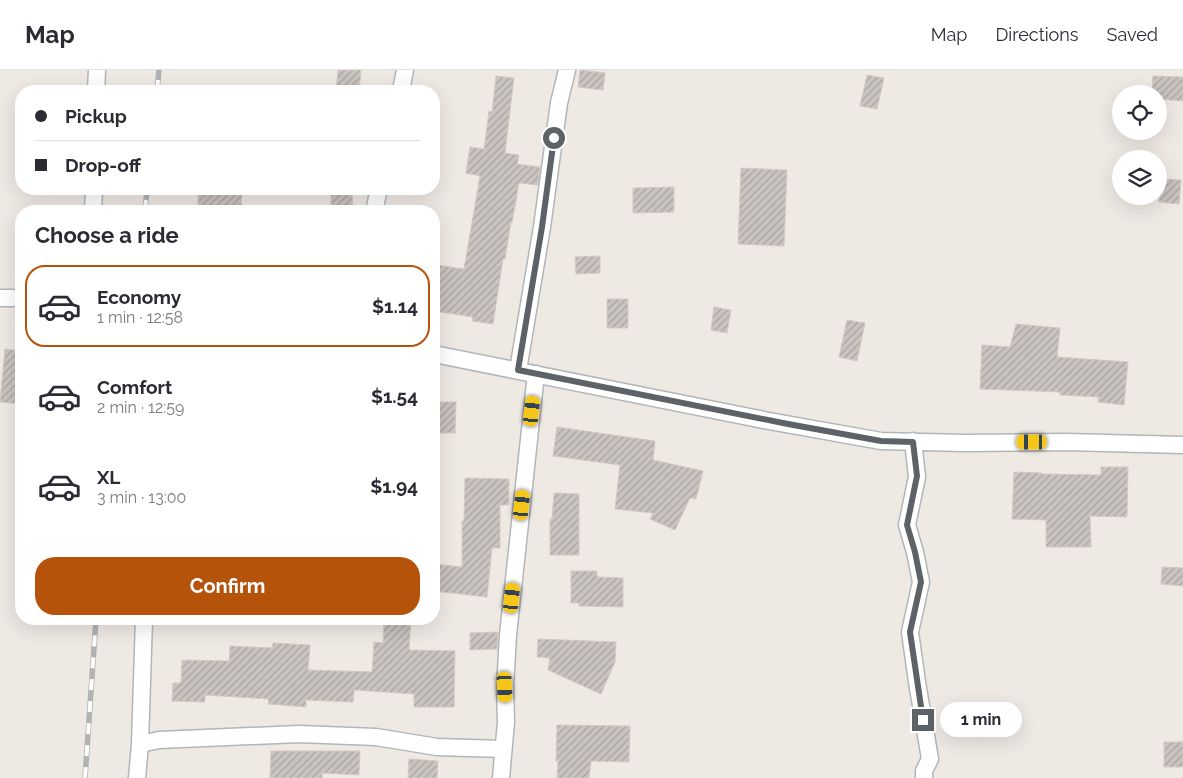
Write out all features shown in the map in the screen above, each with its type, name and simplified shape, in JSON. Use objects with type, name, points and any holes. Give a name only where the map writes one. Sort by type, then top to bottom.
[{"type":"street","points":[[96,70],[96,85]]},
{"type":"street","points":[[402,85],[405,70]]},
{"type":"street","points":[[518,370],[542,227],[559,103],[567,70]]},
{"type":"street","points":[[0,298],[15,298]]},
{"type":"street","points":[[440,355],[881,441],[1183,445]]},
{"type":"street","points":[[501,778],[506,722],[505,687],[508,635],[536,374]]},
{"type":"street","points":[[913,442],[917,476],[907,525],[921,582],[910,632],[930,759],[924,772],[924,778]]},
{"type":"street","points":[[137,778],[144,625]]},
{"type":"street","points":[[140,744],[159,740],[189,738],[231,738],[298,734],[376,737],[437,746],[503,749]]},
{"type":"building","points":[[338,70],[361,70],[360,85],[337,85]]},
{"type":"building","points":[[580,70],[605,73],[603,90],[578,87]]},
{"type":"building","points":[[867,75],[884,78],[877,109],[860,106]]},
{"type":"building","points":[[496,76],[514,78],[505,153],[519,155],[517,164],[540,167],[538,185],[519,183],[505,259],[503,259],[493,324],[472,321],[473,317],[440,312],[440,265],[464,269],[480,176],[466,173],[470,147],[484,149],[489,111],[492,112]]},
{"type":"building","points":[[1153,76],[1183,77],[1183,101],[1167,100],[1167,85],[1152,85]]},
{"type":"building","points":[[741,168],[787,170],[784,246],[738,244]]},
{"type":"building","points":[[1167,179],[1181,180],[1179,204],[1167,203]]},
{"type":"building","points":[[674,187],[674,212],[633,213],[633,188]]},
{"type":"building","points":[[198,195],[242,195],[241,205],[198,205]]},
{"type":"building","points":[[331,195],[352,195],[353,205],[331,205]]},
{"type":"building","points":[[600,256],[600,273],[576,274],[575,257]]},
{"type":"building","points":[[607,299],[628,299],[628,328],[607,328]]},
{"type":"building","points":[[714,307],[731,310],[727,333],[711,330]]},
{"type":"building","points":[[847,320],[865,323],[857,361],[839,357]]},
{"type":"building","points":[[1016,324],[1060,328],[1057,357],[1128,362],[1124,405],[1098,402],[1099,397],[1060,395],[1060,392],[980,389],[982,345],[1010,347]]},
{"type":"building","points":[[5,349],[15,350],[15,403],[0,402]]},
{"type":"building","points":[[440,402],[456,402],[455,433],[440,433]]},
{"type":"building","points":[[557,427],[655,441],[653,460],[703,471],[696,499],[690,498],[675,530],[650,519],[653,513],[615,509],[620,465],[553,456]]},
{"type":"building","points":[[1101,467],[1128,467],[1127,517],[1090,516],[1091,547],[1046,547],[1046,520],[1012,519],[1014,472],[1101,475]]},
{"type":"building","points":[[465,478],[509,479],[509,505],[500,505],[500,548],[492,548],[487,597],[440,592],[440,565],[462,567],[462,521],[464,521]]},
{"type":"building","points":[[554,493],[579,494],[579,555],[550,555],[550,519],[552,519]]},
{"type":"building","points":[[1162,567],[1183,568],[1183,586],[1161,584]]},
{"type":"building","points":[[571,571],[597,571],[597,577],[623,578],[623,607],[579,606],[579,603],[571,603]]},
{"type":"building","points":[[384,625],[411,625],[409,650],[455,651],[454,707],[414,707],[414,694],[354,690],[353,702],[306,700],[306,707],[268,704],[269,699],[205,695],[205,702],[172,701],[173,683],[181,683],[182,660],[229,661],[230,646],[272,648],[273,643],[310,645],[308,670],[372,672],[374,642],[383,643]]},
{"type":"building","points":[[498,632],[497,649],[470,650],[470,633]]},
{"type":"building","points":[[538,639],[616,642],[615,662],[601,694],[548,670],[550,658],[537,657]]},
{"type":"building","points":[[557,725],[630,726],[629,762],[591,761],[589,778],[557,778]]},
{"type":"building","points":[[1164,742],[1183,742],[1183,767],[1164,767]]},
{"type":"building","points":[[271,751],[360,751],[359,775],[322,773],[322,778],[270,778]]},
{"type":"building","points":[[409,759],[438,761],[437,778],[408,778]]},
{"type":"railway","points":[[158,85],[159,70]]},
{"type":"railway","points":[[146,195],[146,205]]},
{"type":"railway","points":[[85,778],[96,625]]},
{"type":"route","points":[[554,138],[542,227],[518,370],[881,441],[913,442],[917,476],[907,525],[921,582],[910,632],[923,720]]}]
